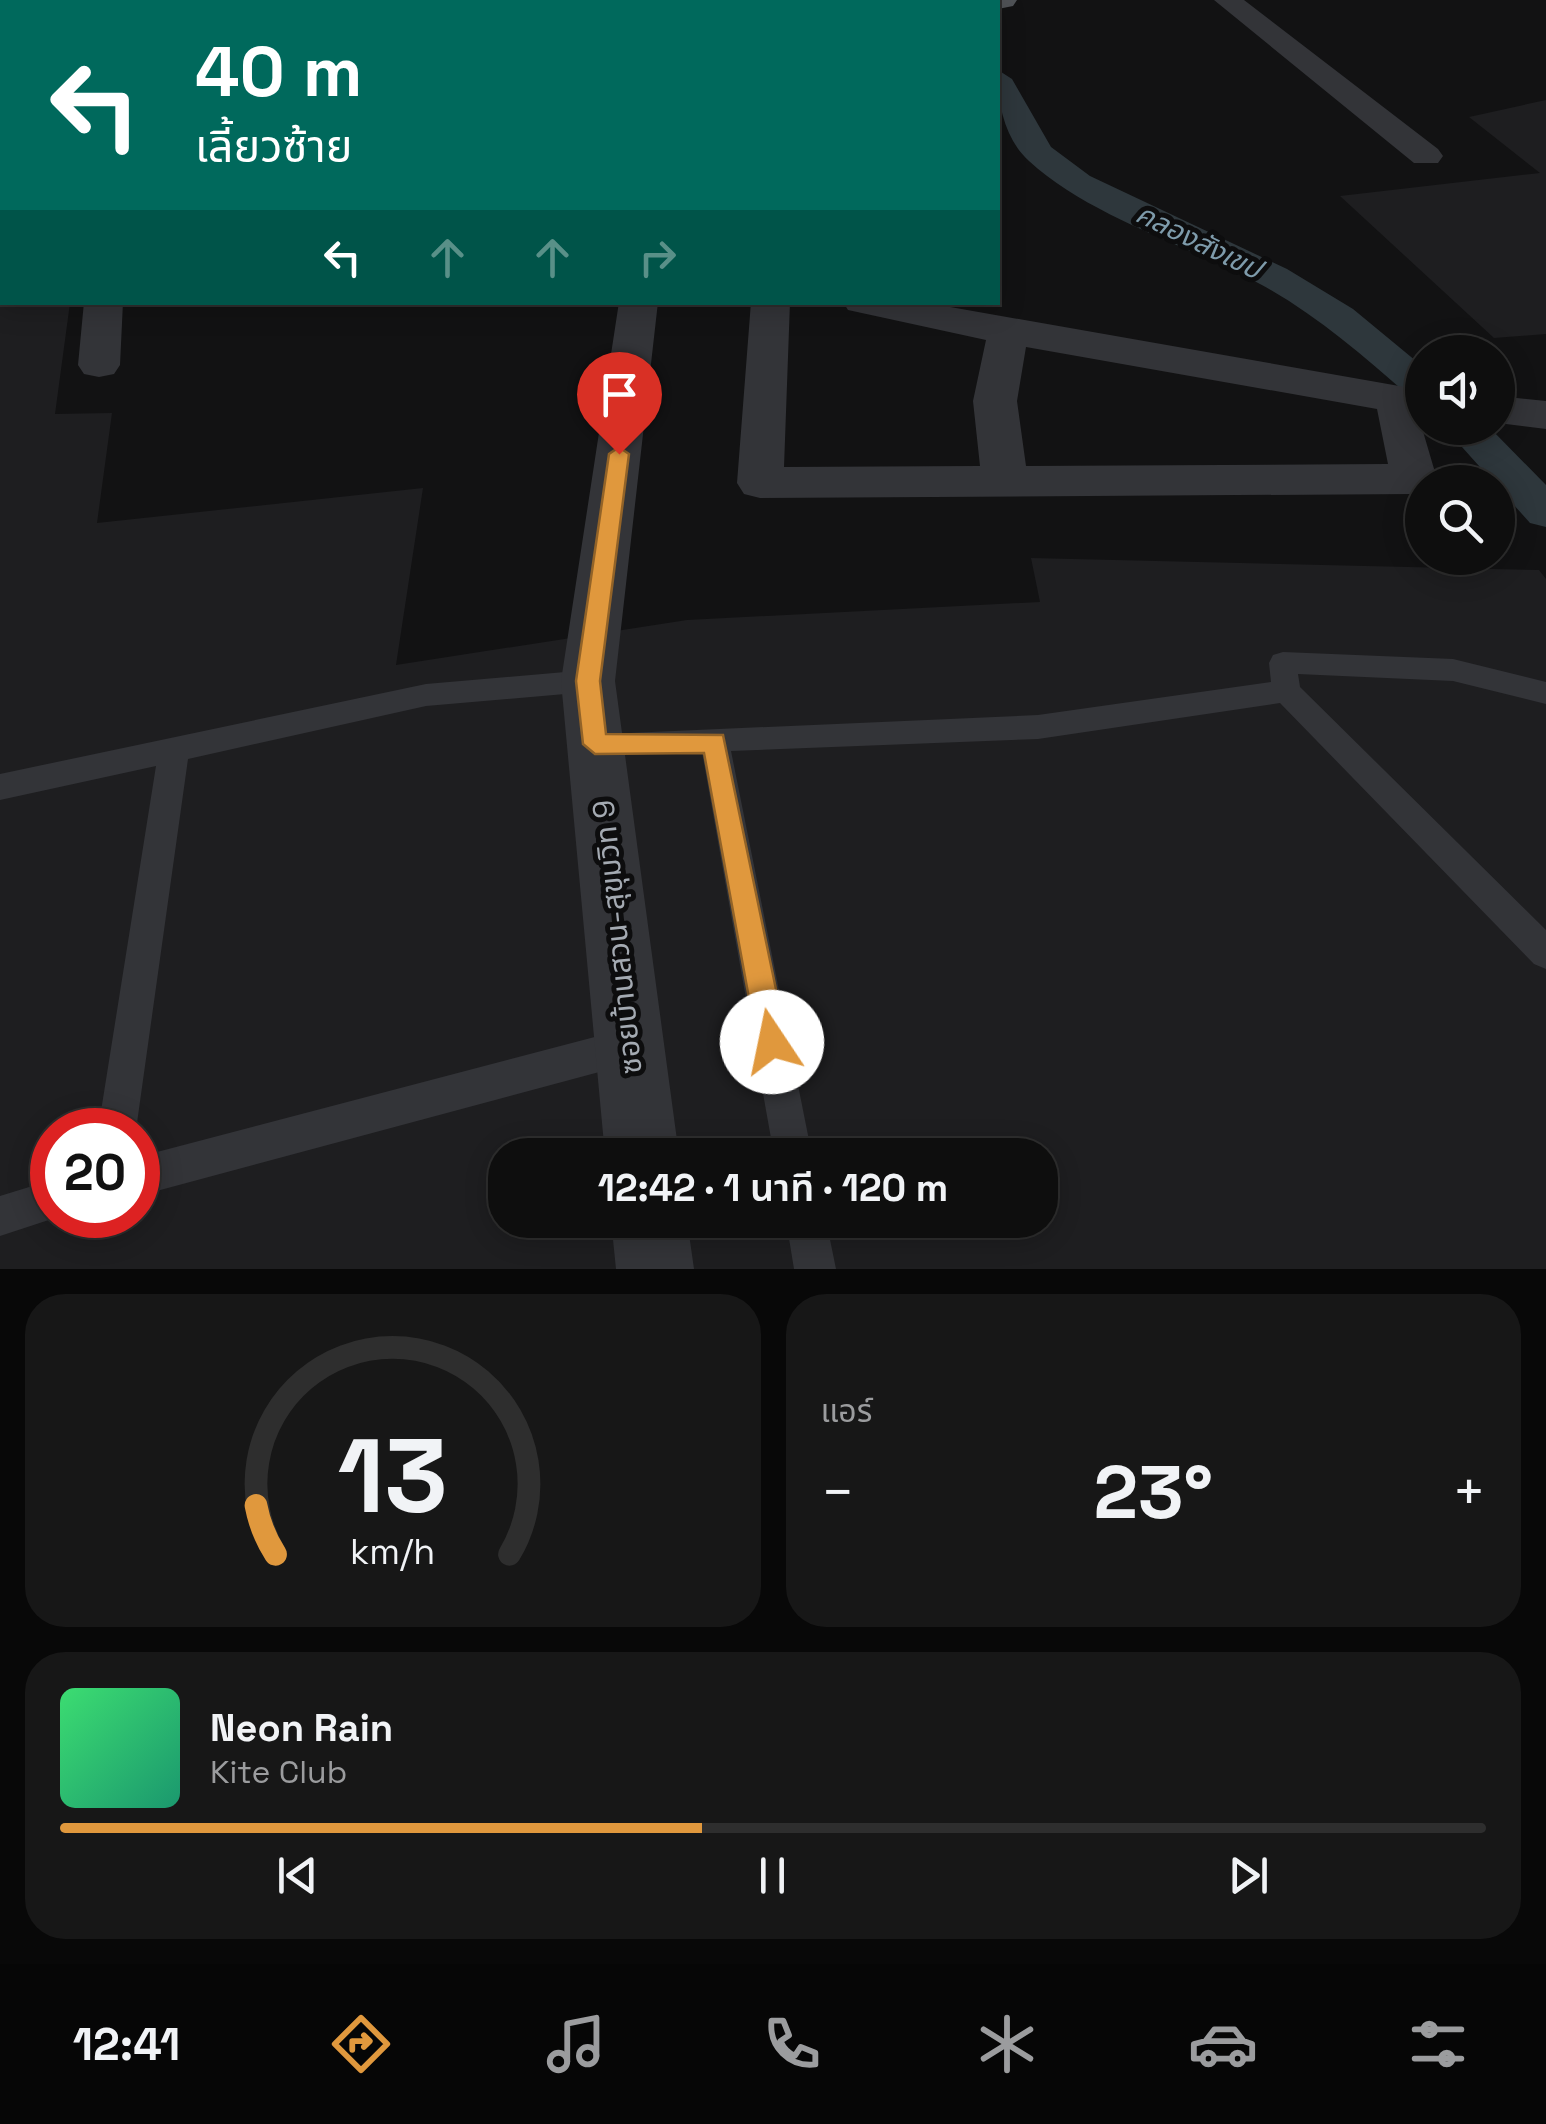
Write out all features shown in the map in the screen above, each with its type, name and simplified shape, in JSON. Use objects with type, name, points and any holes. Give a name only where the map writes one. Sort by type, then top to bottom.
[{"type":"street","points":[[1227,0],[1426,156]]},
{"type":"street","points":[[99,365],[104,305]]},
{"type":"street","name":"ซอยบ้านสวน-สุขุมวิท 9","points":[[639,305],[588,681],[640,1138]]},
{"type":"street","points":[[772,305],[760,483],[1414,479],[1413,445]]},
{"type":"street","points":[[877,305],[1008,332],[1405,401]]},
{"type":"street","points":[[1005,482],[995,401],[1008,332]]},
{"type":"street","points":[[1515,412],[1546,415]]},
{"type":"street","points":[[651,1238],[655,1269]]},
{"type":"lane","points":[[1546,693],[1453,670],[1283,663],[1286,691],[1546,954]]},
{"type":"lane","points":[[0,787],[426,695],[588,681]]},
{"type":"lane","points":[[595,744],[1038,727],[1286,691]]},
{"type":"lane","points":[[715,742],[790,1138]]},
{"type":"lane","points":[[120,1108],[174,750]]},
{"type":"lane","points":[[160,1170],[629,1046]]},
{"type":"lane","points":[[0,1216],[30,1207]]},
{"type":"lane","points":[[809,1238],[815,1269]]},
{"type":"shaded area","points":[[1546,100],[1546,334],[1491,335],[1340,196],[1540,173],[1469,117]]},
{"type":"shaded area","points":[[0,305],[70,305],[55,414],[112,413],[97,523],[423,488],[396,665],[687,620],[1040,602],[1031,558],[1405,567],[1405,575],[1515,575],[1515,569],[1539,570],[1546,579],[1546,1269],[0,1269]]},
{"type":"waterway","name":"คลองสังเขป","points":[[1000,83],[1038,153],[1079,183],[1274,277],[1340,317],[1405,372]]},
{"type":"waterway","name":"คลองสังเขป","points":[[1482,445],[1546,512]]},
{"type":"route","points":[[619,454],[588,681],[595,744],[715,742],[772,1042]]}]
